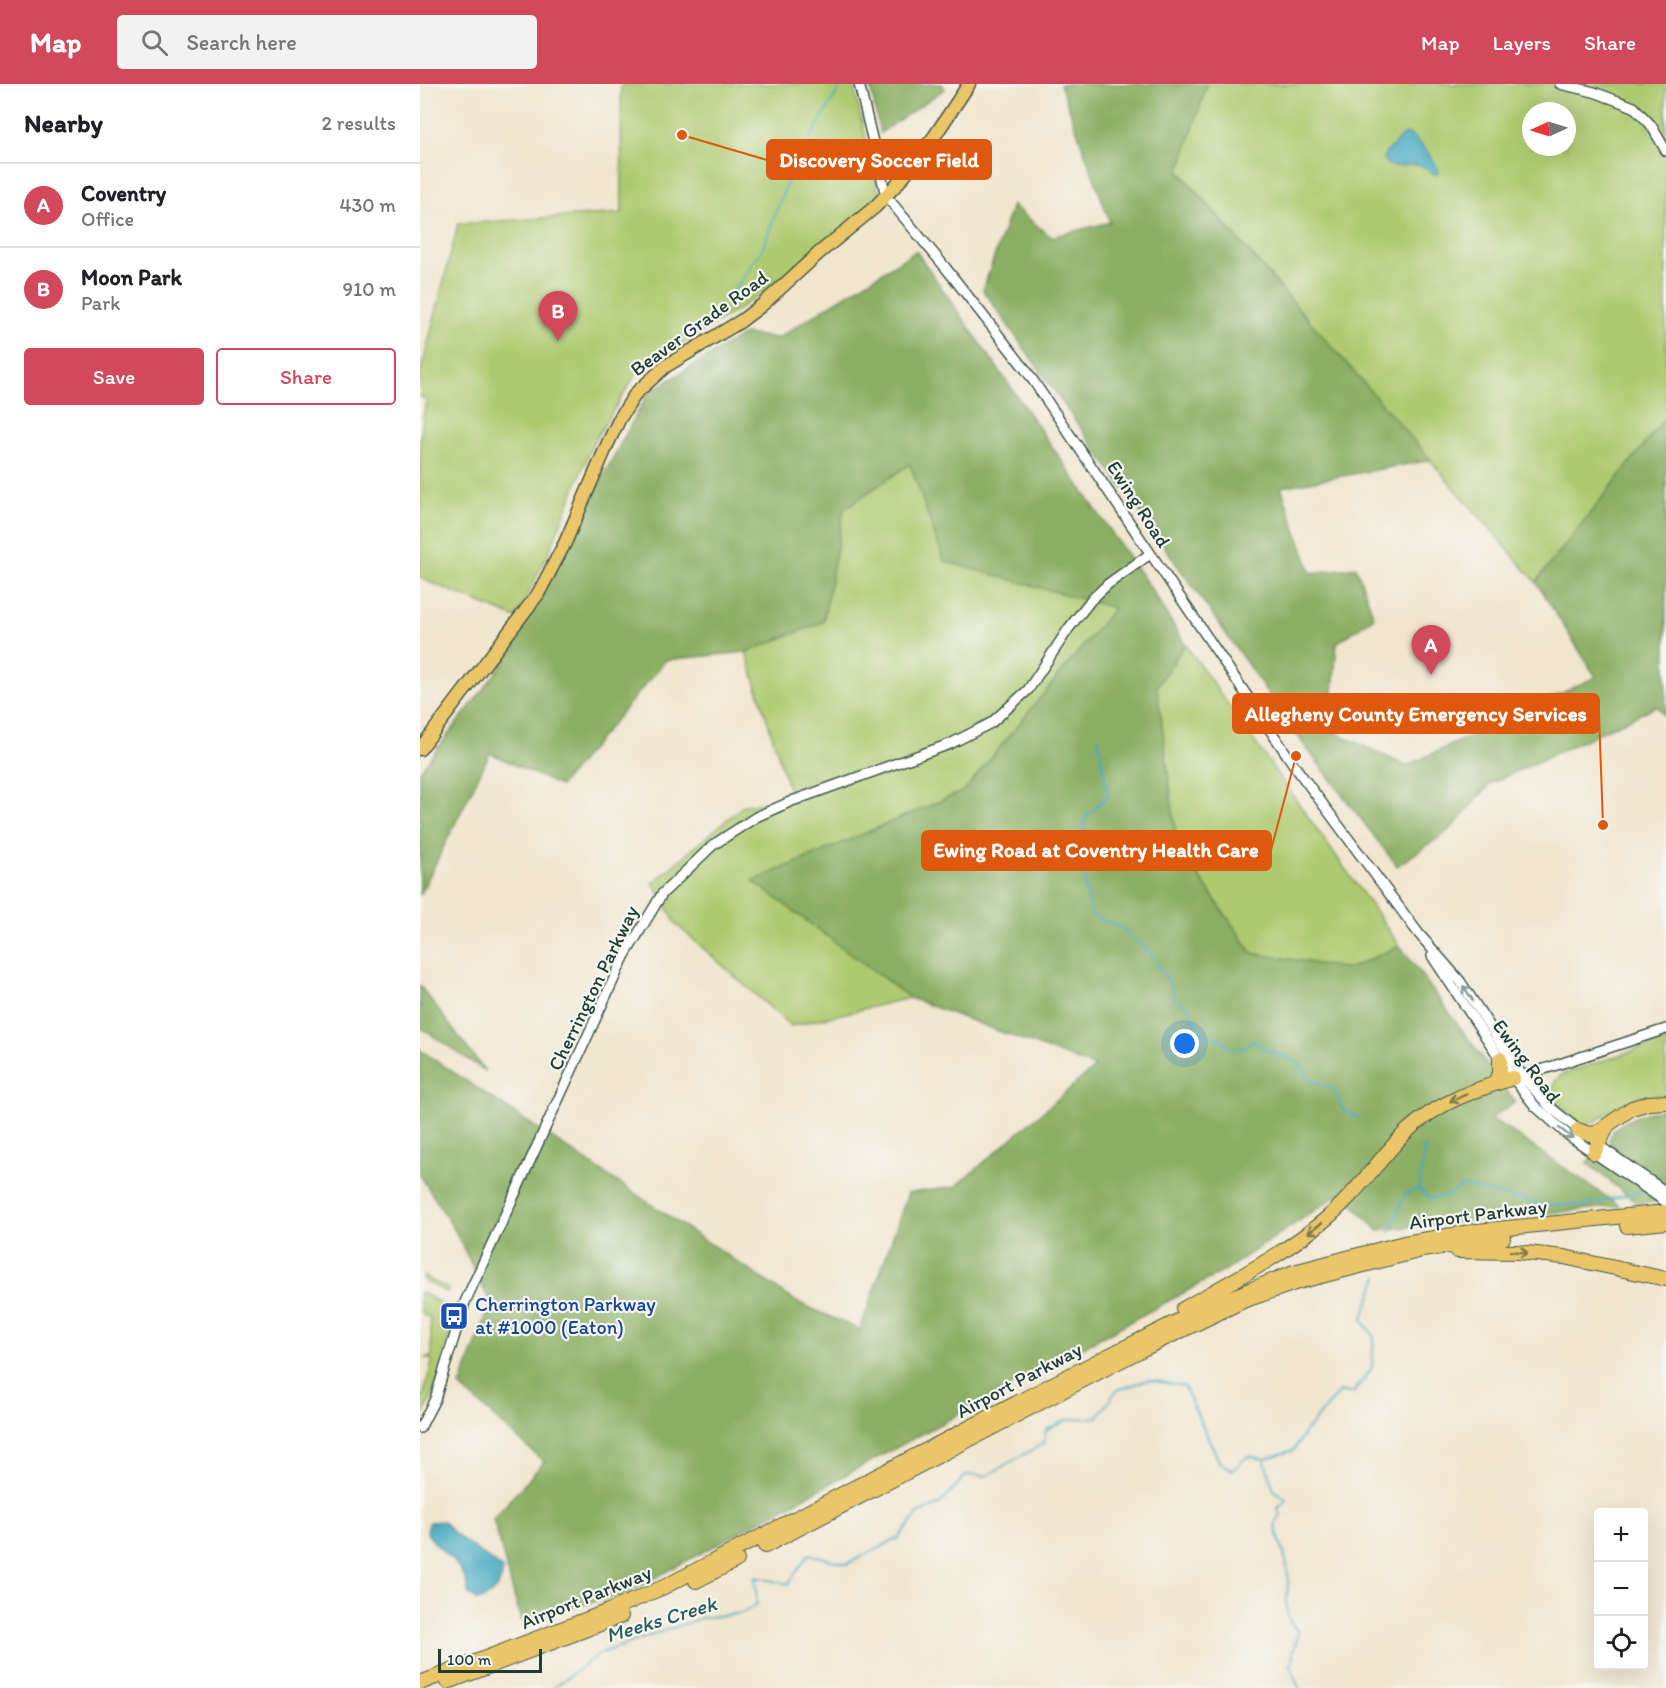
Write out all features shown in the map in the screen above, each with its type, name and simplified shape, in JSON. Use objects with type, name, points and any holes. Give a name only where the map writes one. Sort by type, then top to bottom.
[{"type":"highway","points":[[1493,1084],[1500,1075],[1500,1059]]},
{"type":"highway","points":[[1074,1373],[1117,1346],[1254,1269],[1317,1226],[1345,1203],[1400,1139],[1417,1123],[1457,1097],[1518,1077]]},
{"type":"highway","points":[[1578,1130],[1592,1134],[1607,1127],[1617,1117],[1632,1108],[1649,1103],[1666,1102]]},
{"type":"highway","points":[[1602,1153],[1607,1127]]},
{"type":"highway","name":"Airport Parkway","points":[[420,1683],[606,1612],[664,1587],[1074,1373],[1194,1313],[1294,1272],[1404,1243],[1478,1232],[1666,1212]]},
{"type":"highway","name":"Airport Parkway","points":[[432,1688],[654,1602],[728,1566],[1143,1349],[1244,1301],[1298,1282],[1377,1261],[1460,1243],[1666,1222]]},
{"type":"highway","points":[[1377,1261],[1454,1251],[1517,1252],[1564,1257],[1666,1279]]},
{"type":"main road","name":"Beaver Grade Road","points":[[420,749],[538,594],[565,543],[620,418],[636,393],[666,366],[741,321],[762,305],[886,196],[934,137],[969,84]]},
{"type":"street","name":"Ewing Road","points":[[858,84],[886,196],[1026,370],[1296,768],[1419,934],[1460,981],[1518,1077],[1546,1118],[1666,1192]]},
{"type":"street","points":[[1560,84],[1594,92],[1634,107],[1651,125],[1666,152]]},
{"type":"street","name":"Cherrington Parkway","points":[[420,1428],[435,1399],[465,1302],[578,1054],[631,944],[669,885],[713,844],[756,817],[792,801],[950,744],[991,723],[1028,690],[1074,621],[1091,600],[1108,584],[1150,554]]},
{"type":"street","name":"Ewing Road","points":[[1419,934],[1500,1059],[1602,1153],[1666,1202]]},
{"type":"street","points":[[1518,1077],[1666,1029]]},
{"type":"green space","points":[[621,84],[853,84],[880,197],[797,267],[736,311],[638,371],[593,443],[550,550],[516,618],[420,578],[420,440],[426,399],[420,397],[420,375],[458,224],[622,213]]},
{"type":"green space","points":[[870,84],[942,84],[945,89],[880,133]]},
{"type":"green space","points":[[1060,84],[1207,84],[1179,172],[1431,460],[1281,487],[1311,573],[1356,567],[1374,617],[1337,643],[1330,730],[1406,766],[1596,677],[1536,582],[1666,417],[1666,718],[1657,706],[1490,784],[1450,830],[1397,866],[1308,750],[983,290],[1012,205],[1051,237],[1110,222]]},
{"type":"green space","points":[[1207,84],[1666,84],[1666,417],[1536,582],[1179,171]]},
{"type":"green space","points":[[916,251],[1151,589],[1185,644],[1157,686],[1177,845],[1252,953],[1348,969],[1400,946],[1515,1102],[1491,1118],[1620,1206],[1378,1230],[1341,1193],[1224,1271],[627,1593],[521,1621],[493,1519],[544,1462],[460,1386],[491,1304],[454,1229],[420,1175],[420,1050],[797,1302],[860,1330],[908,1193],[955,1187],[1095,1067],[910,998],[753,881],[964,791],[1114,608],[944,561],[910,464],[844,509],[823,622],[746,652],[666,660],[560,786],[490,753],[420,895],[420,771],[498,670],[648,393],[744,334],[778,338]]},
{"type":"green space","points":[[911,463],[944,561],[1115,608],[964,791],[754,881],[910,998],[791,1026],[677,925],[653,883],[744,805],[792,800],[746,652],[823,622],[844,509]]},
{"type":"green space","points":[[1185,644],[1400,946],[1348,969],[1252,953],[1177,845],[1157,686]]},
{"type":"green space","points":[[420,986],[485,1071],[420,1027]]},
{"type":"green space","points":[[1666,1039],[1666,1096],[1627,1101],[1595,1122],[1584,1124],[1569,1115],[1552,1096],[1553,1086],[1561,1075]]},
{"type":"green space","points":[[1666,1109],[1666,1201],[1637,1203],[1587,1163],[1592,1158],[1604,1164],[1615,1147],[1609,1141],[1611,1134],[1623,1123],[1650,1112]]},
{"type":"green space","points":[[423,1276],[447,1288],[448,1291],[445,1292],[423,1280]]},
{"type":"green space","points":[[420,1292],[437,1301],[455,1316],[432,1398],[420,1421],[420,1396],[423,1397],[432,1362],[426,1358],[432,1356],[430,1316],[424,1316],[420,1311]]},
{"type":"water","points":[[1409,134],[1429,154],[1439,170],[1437,174],[1418,165],[1392,166],[1387,164],[1383,158],[1385,154],[1403,135]]},
{"type":"water","points":[[443,1521],[455,1534],[503,1569],[498,1585],[487,1597],[477,1601],[468,1593],[467,1583],[458,1567],[427,1533],[429,1522]]},
{"type":"waterway","points":[[727,301],[762,250],[792,169],[842,84]]},
{"type":"waterway","points":[[1098,737],[1108,795],[1084,819],[1085,886],[1092,916],[1118,926],[1146,948],[1169,982],[1174,998],[1188,1007],[1201,1034],[1221,1039],[1230,1048],[1244,1049],[1253,1040],[1262,1048],[1299,1063],[1310,1080],[1334,1089],[1342,1109],[1359,1118]]},
{"type":"waterway","points":[[1419,1189],[1425,1145]]},
{"type":"waterway","name":"Meeks Creek","points":[[1390,1233],[1405,1194],[1419,1189],[1430,1199],[1450,1195],[1462,1186],[1546,1205],[1589,1205],[1642,1191]]},
{"type":"waterway","name":"Meeks Creek","points":[[553,1688],[601,1653],[701,1618],[743,1613],[757,1604],[755,1577],[788,1584],[809,1554],[847,1564],[898,1538],[919,1513],[940,1504],[966,1475],[986,1476],[1044,1443],[1046,1430],[1067,1420],[1098,1417],[1117,1390],[1149,1380],[1184,1386],[1220,1463],[1233,1470],[1248,1456],[1264,1459],[1294,1450],[1305,1432],[1340,1392],[1353,1393],[1372,1368],[1374,1336],[1362,1320],[1378,1276]]},
{"type":"waterway","points":[[1264,1459],[1274,1490],[1287,1500],[1278,1508],[1281,1515],[1275,1525],[1288,1571],[1287,1613],[1292,1625],[1298,1631],[1293,1661],[1290,1664],[1300,1688]]},
{"type":"place","name":"Discovery Soccer Field","points":[[682,135]]},
{"type":"place","name":"Moon Park","points":[[558,341]]},
{"type":"place","name":"Coventry","points":[[1431,675]]},
{"type":"place","name":"Ewing Road at Coventry Health Care","points":[[1296,756]]},
{"type":"place","name":"Allegheny County Emergency Services","points":[[1603,825]]},
{"type":"place","name":"Cherrington Parkway at #1000 (Eaton)","points":[[454,1316]]}]
